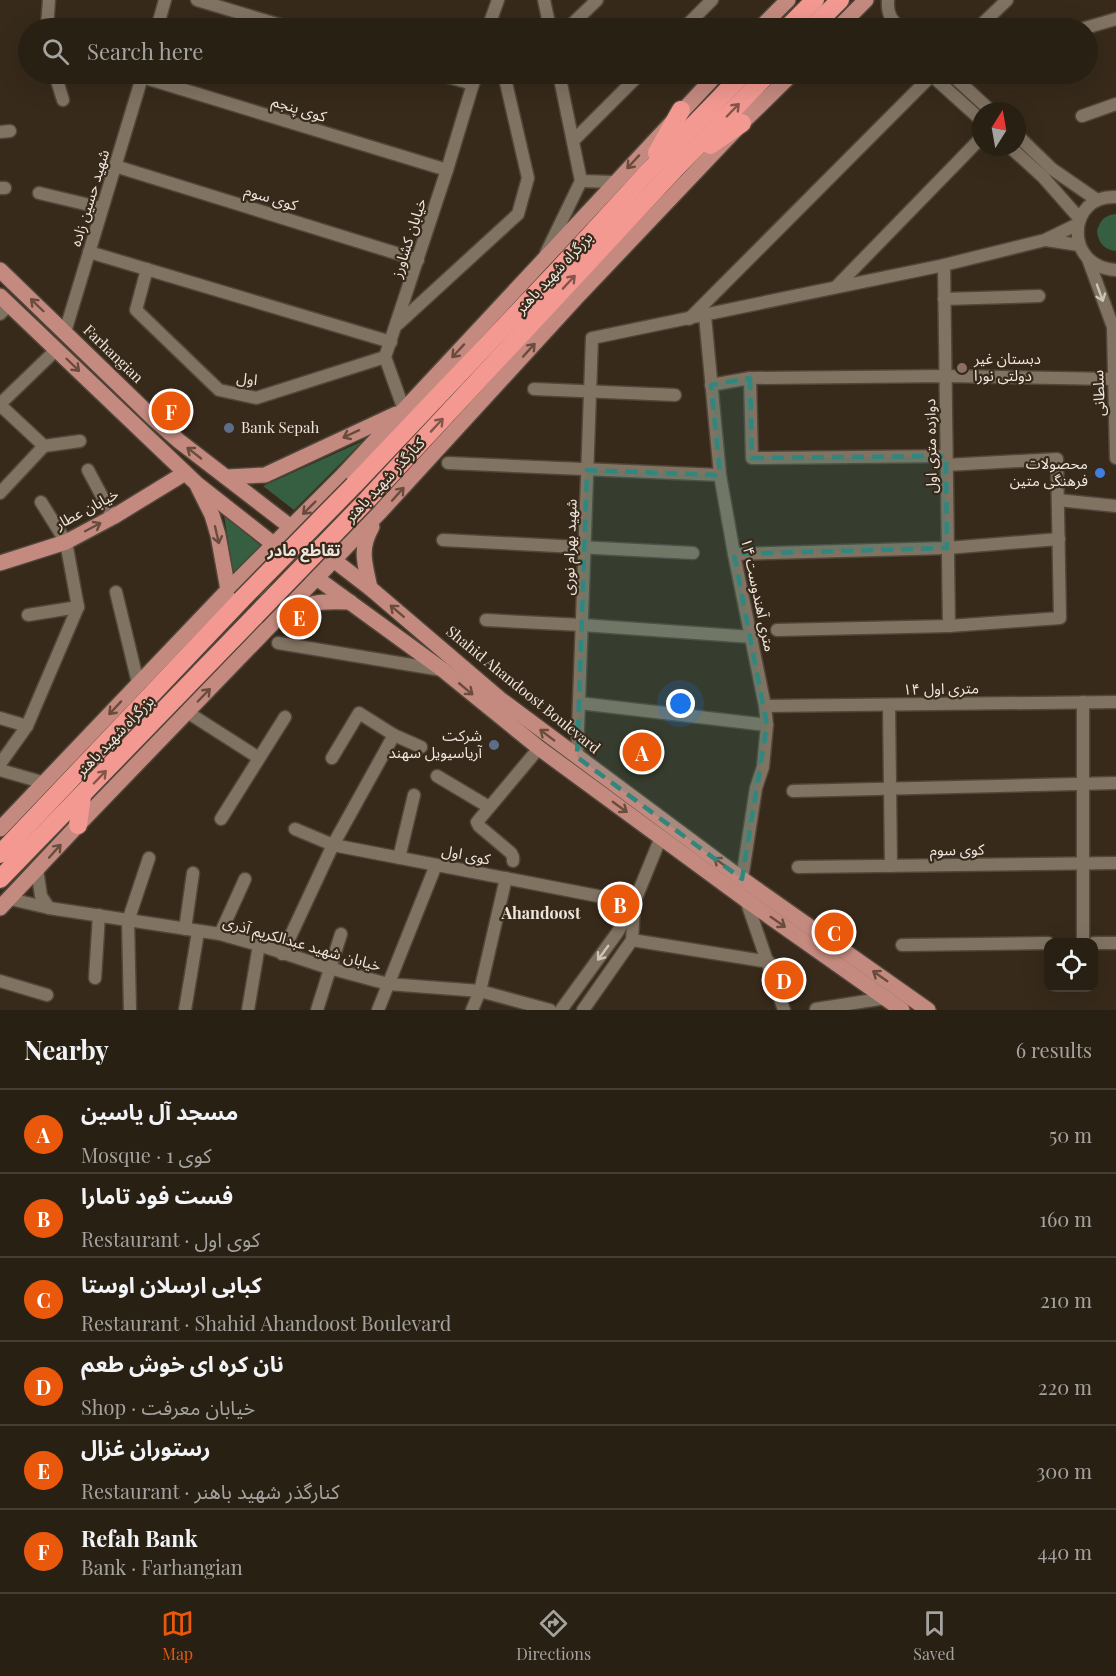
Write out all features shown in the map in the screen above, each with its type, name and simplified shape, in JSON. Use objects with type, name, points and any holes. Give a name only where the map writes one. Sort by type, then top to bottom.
[{"type":"highway","points":[[798,18],[815,0]]},
{"type":"highway","points":[[822,18],[840,0]]},
{"type":"highway","name":"بزرگراه شهید باهنر","points":[[0,854],[234,595],[557,271],[646,174],[734,84]]},
{"type":"highway","name":"بزرگراه شهید باهنر","points":[[0,879],[263,620],[375,505],[674,170],[758,84]]},
{"type":"highway","points":[[646,174],[681,110]]},
{"type":"highway","points":[[674,170],[742,123]]},
{"type":"highway","points":[[78,825],[82,796]]},
{"type":"main road","points":[[848,18],[866,0]]},
{"type":"main road","points":[[769,18],[781,4]]},
{"type":"main road","points":[[375,505],[364,515],[348,508],[340,493],[404,410],[707,84]]},
{"type":"main road","name":"کنارگذر شهید باهنر","points":[[5,904],[187,712],[263,620],[318,579],[335,560],[375,505],[782,84]]},
{"type":"main road","name":"Farhangian","points":[[0,270],[155,420],[335,560]]},
{"type":"main road","points":[[3,305],[57,349],[191,479],[275,544]]},
{"type":"main road","points":[[226,477],[265,475],[404,410]]},
{"type":"main road","points":[[191,479],[212,515],[234,595]]},
{"type":"main road","name":"خیابان عطار","points":[[0,563],[66,542],[191,479]]},
{"type":"main road","points":[[234,595],[291,526],[348,480]]},
{"type":"main road","points":[[225,506],[240,487]]},
{"type":"main road","points":[[370,588],[363,558],[375,505]]},
{"type":"main road","name":"Shahid Ahandoost Boulevard","points":[[275,544],[318,579],[443,670],[577,757],[742,879],[928,1010]]},
{"type":"main road","name":"Shahid Ahandoost Boulevard","points":[[335,560],[370,588],[539,748],[746,900],[902,1010]]},
{"type":"main road","points":[[0,829],[138,683],[246,583],[264,589],[274,605],[263,620]]},
{"type":"main road","points":[[263,620],[302,605],[329,601],[350,602]]},
{"type":"street","points":[[48,18],[49,0]]},
{"type":"street","points":[[160,18],[165,0]]},
{"type":"street","points":[[197,0],[257,18]]},
{"type":"street","points":[[544,0],[548,18]]},
{"type":"street","points":[[578,18],[597,0]]},
{"type":"street","points":[[694,18],[712,0]]},
{"type":"street","points":[[888,0],[887,11],[890,18]]},
{"type":"street","points":[[988,18],[1007,0]]},
{"type":"street","points":[[492,18],[493,1]]},
{"type":"street","points":[[1098,24],[1116,19]]},
{"type":"street","points":[[58,84],[63,100]]},
{"type":"street","name":"شهید حسین زاده","points":[[65,332],[139,84]]},
{"type":"street","name":"کوی پنجم","points":[[171,84],[447,170]]},
{"type":"street","name":"خیابان کشاورز","points":[[385,357],[447,170],[473,84]]},
{"type":"street","points":[[397,324],[518,214],[528,178],[506,84]]},
{"type":"street","points":[[543,259],[581,182],[561,84]]},
{"type":"street","points":[[573,141],[630,84]]},
{"type":"street","points":[[689,319],[921,84]]},
{"type":"street","points":[[942,84],[972,112]]},
{"type":"street","points":[[962,84],[981,102]]},
{"type":"street","points":[[1083,116],[1116,104]]},
{"type":"street","points":[[1026,144],[1052,169],[1097,200]]},
{"type":"street","points":[[836,287],[972,147]]},
{"type":"street","points":[[1020,156],[1043,177],[1079,221],[1079,245],[1088,259],[1114,323]]},
{"type":"street","name":"کوی سوم","points":[[115,166],[418,260]]},
{"type":"street","points":[[581,182],[614,182]]},
{"type":"street","points":[[39,193],[102,208]]},
{"type":"street","points":[[689,319],[944,266],[1045,240],[1079,221],[1087,208],[1097,200],[1110,196],[1116,197]]},
{"type":"street","points":[[1045,240],[1079,245]]},
{"type":"street","points":[[89,252],[391,342]]},
{"type":"street","points":[[1088,259],[1094,265],[1106,270],[1116,270]]},
{"type":"street","name":"دوازده متری اول","points":[[944,266],[948,626]]},
{"type":"street","name":"اول","points":[[147,269],[136,310],[219,390],[256,398],[385,357]]},
{"type":"street","points":[[944,299],[1039,296]]},
{"type":"street","name":"۱۴ متری آهندوست","points":[[705,316],[720,475],[767,726],[763,767],[756,789],[742,879]]},
{"type":"street","name":"شهید بهرام نوری","points":[[577,757],[592,338],[689,319]]},
{"type":"street","name":"سلطانی","points":[[1114,323],[1113,379],[1116,458]]},
{"type":"street","points":[[44,446],[0,405],[57,349]]},
{"type":"street","points":[[385,357],[404,410]]},
{"type":"street","points":[[711,384],[750,378],[945,376],[1113,379]]},
{"type":"street","points":[[750,378],[752,458],[1057,459],[1060,618],[948,626],[777,630]]},
{"type":"street","points":[[534,389],[675,395]]},
{"type":"street","points":[[0,493],[44,446],[80,441]]},
{"type":"street","points":[[448,463],[720,475]]},
{"type":"street","points":[[88,470],[113,517]]},
{"type":"street","points":[[1058,500],[1116,506]]},
{"type":"street","points":[[0,764],[27,726],[78,607],[66,542],[41,502]]},
{"type":"street","points":[[734,554],[947,548],[1059,539]]},
{"type":"street","points":[[443,540],[693,554]]},
{"type":"street","points":[[116,592],[138,683]]},
{"type":"street","points":[[28,615],[78,607]]},
{"type":"street","points":[[486,620],[752,637]]},
{"type":"street","points":[[278,643],[443,670]]},
{"type":"street","points":[[1083,702],[1083,938]]},
{"type":"street","name":"۱۴ متری اول","points":[[765,706],[1116,702]]},
{"type":"street","points":[[579,703],[767,726]]},
{"type":"street","points":[[889,705],[891,866]]},
{"type":"street","points":[[187,712],[259,758]]},
{"type":"street","points":[[332,758],[359,713],[394,735],[421,747]]},
{"type":"street","points":[[222,819],[285,717]]},
{"type":"street","points":[[0,718],[27,726]]},
{"type":"street","points":[[282,954],[333,845],[394,735]]},
{"type":"street","points":[[513,861],[511,853],[478,826],[477,822],[539,748]]},
{"type":"street","points":[[0,770],[45,783]]},
{"type":"street","points":[[437,776],[489,807]]},
{"type":"street","points":[[792,790],[1116,783]]},
{"type":"street","points":[[399,858],[414,795]]},
{"type":"street","name":"کوی اول","points":[[295,829],[333,845],[634,903]]},
{"type":"street","points":[[561,1010],[617,933],[634,903],[661,837]]},
{"type":"street","points":[[130,1010],[128,921],[149,858]]},
{"type":"street","name":"کوی سوم","points":[[798,867],[1116,863]]},
{"type":"street","points":[[378,1010],[436,865]]},
{"type":"street","points":[[38,869],[41,896],[50,908]]},
{"type":"street","points":[[185,929],[193,873]]},
{"type":"street","points":[[472,1010],[480,991],[506,878]]},
{"type":"street","points":[[220,934],[245,879]]},
{"type":"street","points":[[746,900],[784,1010]]},
{"type":"street","points":[[583,1010],[632,940],[634,903]]},
{"type":"street","name":"خیابان شهید عبدالکریم آذری","points":[[5,904],[50,908],[220,934],[388,984],[480,991],[550,1010]]},
{"type":"street","points":[[95,978],[99,915]]},
{"type":"street","points":[[185,1010],[198,932]]},
{"type":"street","points":[[317,1010],[341,934]]},
{"type":"street","points":[[632,940],[769,962]]},
{"type":"street","points":[[1098,943],[1116,943]]},
{"type":"street","points":[[902,945],[1044,944]]},
{"type":"street","points":[[248,1010],[259,945]]},
{"type":"street","points":[[0,981],[46,995]]},
{"type":"street","points":[[816,1009],[886,998]]},
{"type":"highlighted area","points":[[750,378],[752,458],[946,456],[947,548],[734,554],[767,725],[742,879],[577,757],[587,470],[720,475],[711,385]]},
{"type":"green space","points":[[1116,214],[1116,251],[1102,245],[1097,231],[1104,219]]},
{"type":"green space","points":[[363,441],[294,510],[263,486]]},
{"type":"green space","points":[[224,515],[261,546],[233,573]]},
{"type":"place","name":"دبستان غیر دولتی نورا","points":[[962,368]]},
{"type":"place","name":"Refah Bank","points":[[171,411]]},
{"type":"place","name":"Bank Sepah","points":[[229,428]]},
{"type":"place","name":"محصولات فرهنگی متین","points":[[1100,473]]},
{"type":"place","name":"رستوران غزال","points":[[299,617]]},
{"type":"place","name":"شرکت آریاسیویل سهند","points":[[494,745]]},
{"type":"place","name":"مسجد آل یاسین","points":[[642,752]]},
{"type":"place","name":"فست فود تامارا","points":[[620,904]]},
{"type":"place","name":"کبابی ارسلان اوستا","points":[[834,932]]},
{"type":"place","name":"نان کره ای خوش طعم","points":[[784,980]]},
{"type":"district","name":"تقاطع مادر","points":[[304,550]]},
{"type":"district","name":"Ahandoost","points":[[541,913]]}]
